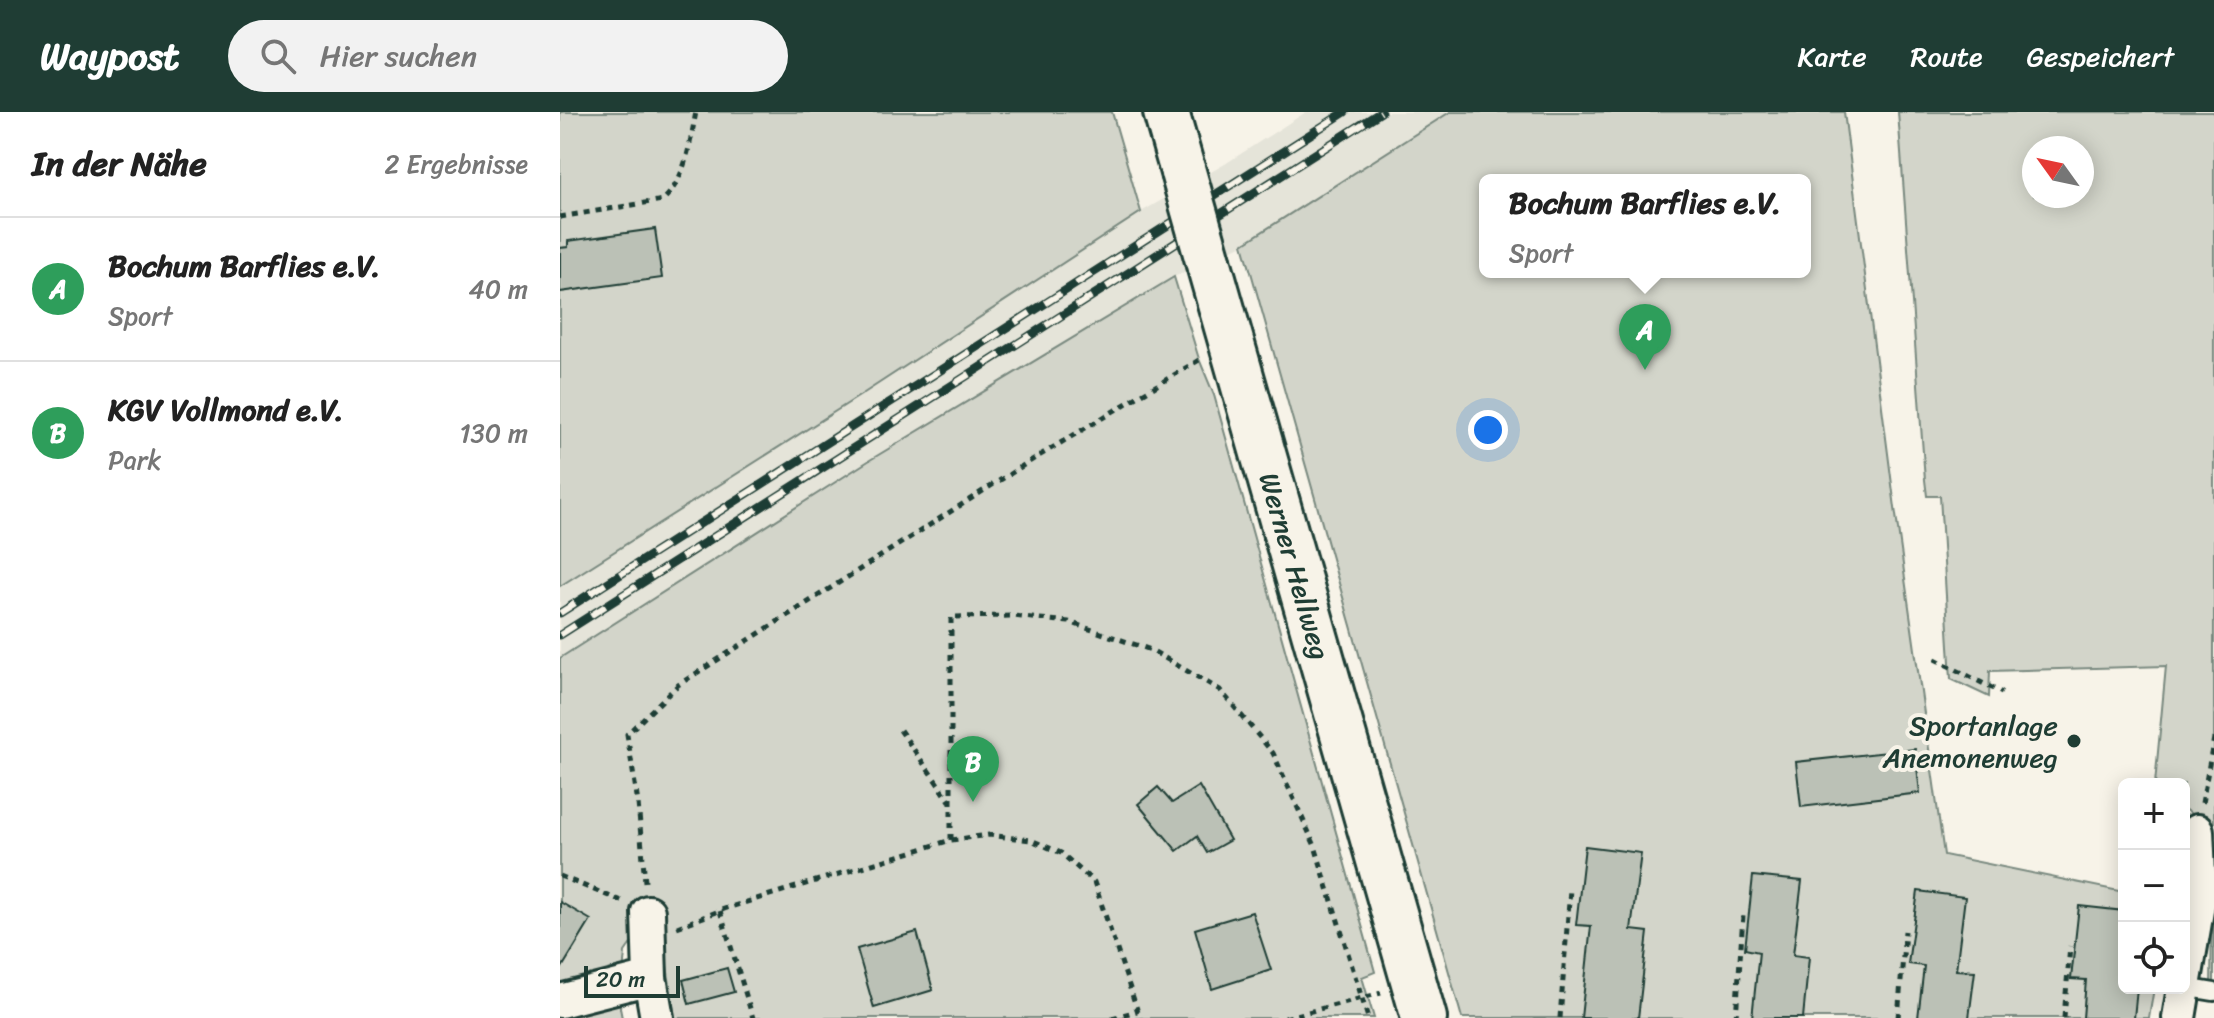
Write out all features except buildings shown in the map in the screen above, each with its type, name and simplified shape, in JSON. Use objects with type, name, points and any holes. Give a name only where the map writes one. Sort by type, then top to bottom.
[{"type":"main road","name":"Werner Hellweg","points":[[1166,112],[1419,1001]]},
{"type":"street","points":[[2190,952],[2200,893],[2197,831]]},
{"type":"street","points":[[649,924],[650,978],[657,1018]]},
{"type":"street","points":[[560,1001],[650,978]]},
{"type":"street","points":[[2179,1018],[2183,994]]},
{"type":"lane","points":[[2190,988],[2214,992]]},
{"type":"path","points":[[560,217],[663,200],[675,189],[696,112]]},
{"type":"path","points":[[649,924],[638,803],[627,734],[637,724],[678,685],[1027,463],[1231,342]]},
{"type":"path","points":[[951,840],[951,617],[1013,616],[1069,622],[1151,650],[1220,690],[1273,753],[1315,846],[1368,1018]]},
{"type":"path","points":[[1935,659],[2002,693]]},
{"type":"path","points":[[900,730],[950,801]]},
{"type":"path","points":[[2197,831],[2214,738]]},
{"type":"path","points":[[560,876],[649,924],[720,911],[951,840],[989,835],[1031,840],[1061,853],[1094,882],[1140,1018]]},
{"type":"path","points":[[1560,1018],[1570,889]]},
{"type":"path","points":[[720,911],[753,1018]]},
{"type":"path","points":[[1736,1018],[1743,916]]},
{"type":"path","points":[[1898,1018],[1905,931]]},
{"type":"path","points":[[2064,1018],[2070,946]]},
{"type":"path","points":[[1285,1018],[1362,998],[1419,1001]]},
{"type":"path","points":[[1112,1018],[1137,1011]]},
{"type":"shaded area","points":[[560,112],[1112,112],[1141,212],[560,586]]},
{"type":"shaded area","points":[[1306,112],[1450,112],[1243,244],[1174,277],[870,460],[560,658],[560,586],[1141,212],[1225,164]]},
{"type":"shaded area","points":[[1450,112],[1844,112],[1944,855],[2118,891],[2118,994],[2153,994],[2149,1018],[1462,1018],[1243,244]]},
{"type":"shaded area","points":[[1898,112],[2214,112],[2214,992],[2211,991],[2212,912],[2199,819],[2190,813],[2190,778],[2156,778],[2166,666],[1990,671],[1989,697],[1951,679],[1940,496],[1927,496]]},
{"type":"shaded area","points":[[1174,277],[1199,359],[1214,395],[1375,972],[1362,977],[1374,1018],[675,1018],[659,913],[653,912],[625,952],[620,1008],[622,1018],[560,1018],[560,658],[870,460]]},
{"type":"railway","points":[[560,613],[1345,112]]},
{"type":"railway","points":[[560,635],[1381,112]]},
{"type":"place","name":"Bochum Barflies e.V.","points":[[1645,370]]},
{"type":"place","name":"Sportanlage Anemonenweg","points":[[2074,741]]},
{"type":"place","name":"KGV Vollmond e.V.","points":[[973,802]]}]
